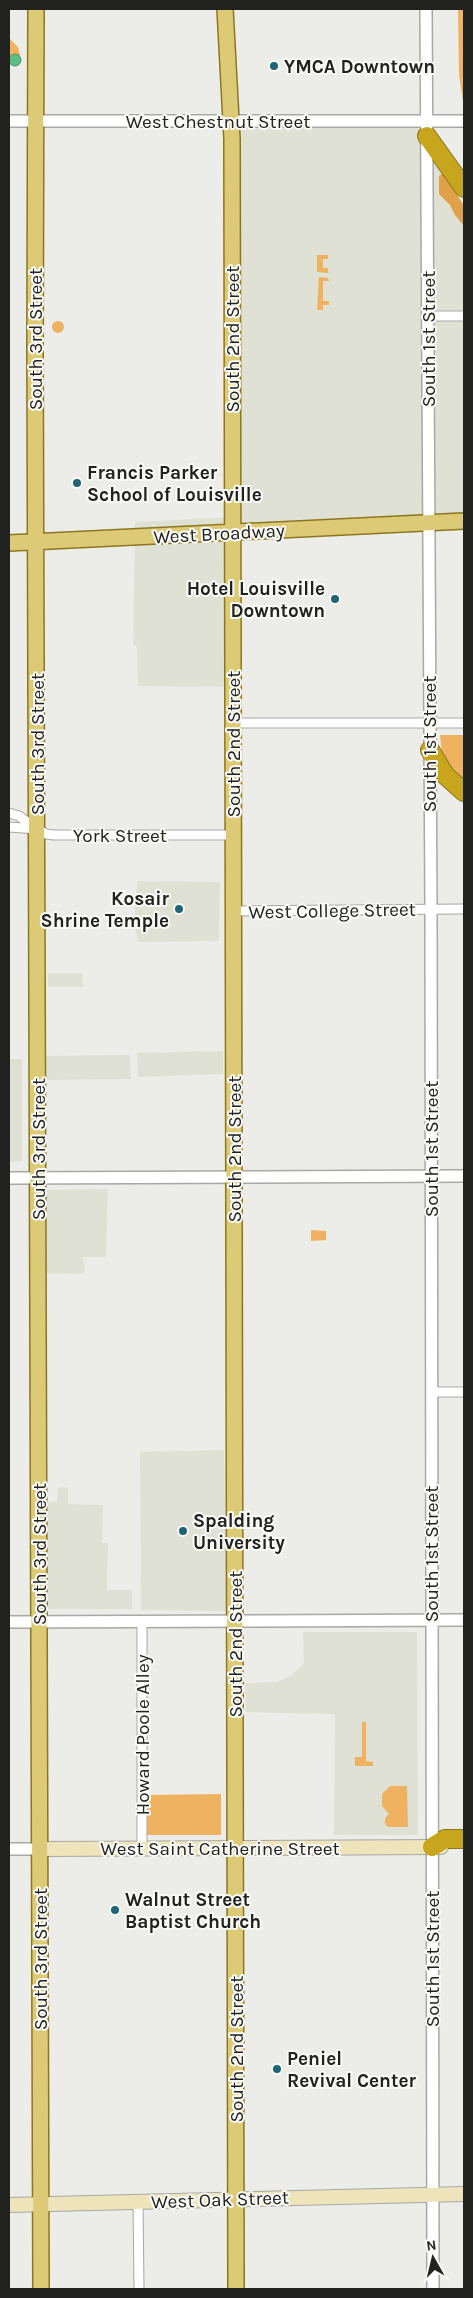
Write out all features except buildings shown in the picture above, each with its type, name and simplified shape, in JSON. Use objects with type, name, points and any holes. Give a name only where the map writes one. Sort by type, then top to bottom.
[{"type":"highway","points":[[427,128],[464,188]]},
{"type":"highway","points":[[430,750],[445,775],[464,792]]},
{"type":"highway","points":[[432,1847],[445,1839],[464,1839]]},
{"type":"main road","name":"South 3rd Street","points":[[36,9],[34,121],[41,2289]]},
{"type":"main road","name":"South 2nd Street","points":[[224,9],[232,121],[236,2289]]},
{"type":"main road","name":"West Broadway","points":[[9,543],[464,521]]},
{"type":"main road","name":"West Saint Catherine Street","points":[[40,1849],[464,1848]]},
{"type":"main road","name":"West Oak Street","points":[[9,2205],[236,2198],[464,2194]]},
{"type":"street","name":"South 1st Street","points":[[426,9],[431,909],[433,2289]]},
{"type":"street","name":"West Chestnut Street","points":[[9,121],[232,121],[427,128],[464,121]]},
{"type":"street","points":[[428,316],[464,316]]},
{"type":"street","points":[[233,723],[464,723]]},
{"type":"street","points":[[9,813],[19,816],[37,829]]},
{"type":"street","name":"York Street","points":[[9,828],[37,829],[46,834],[54,835],[233,835]]},
{"type":"street","name":"West College Street","points":[[234,911],[464,909]]},
{"type":"street","points":[[9,1178],[464,1176]]},
{"type":"street","points":[[431,1392],[464,1392]]},
{"type":"street","points":[[9,1622],[464,1620]]},
{"type":"street","name":"Howard Poole Alley","points":[[142,1621],[142,1849]]},
{"type":"street","name":"West Saint Catherine Street","points":[[9,1849],[40,1849]]},
{"type":"street","points":[[138,2201],[139,2289]]},
{"type":"shaded area","points":[[458,9],[464,9],[464,108],[459,75]]},
{"type":"shaded area","points":[[9,38],[18,47],[21,59],[20,56],[10,56]]},
{"type":"shaded area","points":[[13,54],[17,54],[21,60],[17,66],[13,66],[9,62],[9,58]]},
{"type":"shaded area","points":[[235,127],[424,127],[438,161],[464,204],[464,513],[229,525],[227,687],[138,686],[137,647],[133,644],[135,522],[235,517]]},
{"type":"shaded area","points":[[442,174],[464,206],[464,226],[450,205],[439,194],[439,176]]},
{"type":"shaded area","points":[[317,255],[328,255],[328,259],[323,259],[323,268],[328,268],[328,273],[317,272]]},
{"type":"shaded area","points":[[319,277],[328,278],[329,281],[323,281],[323,301],[329,301],[329,305],[323,305],[323,310],[317,310]]},
{"type":"shaded area","points":[[58,321],[64,327],[58,333],[52,327]]},
{"type":"shaded area","points":[[440,735],[464,735],[464,789],[442,755]]},
{"type":"shaded area","name":"Kosair Shrine Temple","points":[[138,881],[220,882],[219,941],[138,942],[135,924],[135,899]]},
{"type":"shaded area","points":[[48,973],[82,973],[83,987],[48,987]]},
{"type":"shaded area","points":[[223,1051],[223,1074],[138,1077],[137,1053]]},
{"type":"shaded area","points":[[130,1055],[131,1079],[46,1080],[45,1056]]},
{"type":"shaded area","points":[[9,1059],[22,1059],[22,1161],[9,1162]]},
{"type":"shaded area","points":[[108,1189],[106,1257],[83,1257],[85,1271],[81,1274],[44,1273],[45,1190]]},
{"type":"shaded area","points":[[311,1230],[326,1231],[326,1240],[311,1241]]},
{"type":"shaded area","name":"Spalding University","points":[[224,1450],[227,1611],[141,1610],[140,1452]]},
{"type":"shaded area","points":[[68,1487],[68,1504],[103,1505],[102,1543],[108,1543],[107,1590],[132,1590],[132,1609],[48,1609],[46,1503],[57,1501],[58,1488]]},
{"type":"shaded area","points":[[303,1632],[417,1632],[418,1835],[334,1835],[335,1714],[246,1712],[245,1683],[277,1682],[292,1675],[304,1663]]},
{"type":"shaded area","points":[[362,1722],[366,1722],[366,1761],[373,1762],[373,1766],[355,1766],[355,1757],[362,1757]]},
{"type":"shaded area","points":[[390,1786],[407,1786],[408,1827],[388,1827],[385,1824],[385,1818],[389,1814],[382,1806],[382,1794]]},
{"type":"shaded area","points":[[221,1794],[221,1835],[145,1835],[145,1795]]},
{"type":"place","name":"YMCA Downtown","points":[[274,66]]},
{"type":"place","name":"Francis Parker School of Louisville","points":[[77,483]]},
{"type":"place","name":"Hotel Louisville Downtown","points":[[335,599]]},
{"type":"place","name":"Kosair Shrine Temple","points":[[179,909]]},
{"type":"place","name":"Spalding University","points":[[183,1531]]},
{"type":"place","name":"Walnut Street Baptist Church","points":[[115,1910]]},
{"type":"place","name":"Peniel Revival Center","points":[[277,2069]]}]
